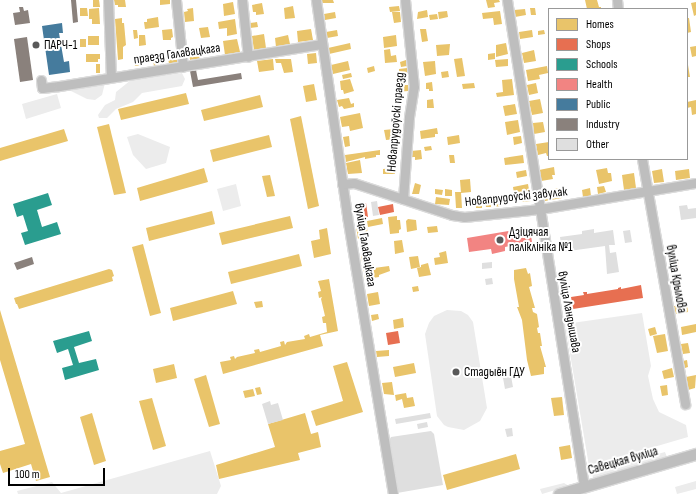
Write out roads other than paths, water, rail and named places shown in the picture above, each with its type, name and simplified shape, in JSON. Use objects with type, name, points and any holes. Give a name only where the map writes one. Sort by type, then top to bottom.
[{"type":"main road","name":"Савецкая вуліца","points":[[559,494],[696,454]]},
{"type":"street","points":[[108,0],[111,77]]},
{"type":"street","points":[[176,0],[183,66]]},
{"type":"street","points":[[242,0],[248,57]]},
{"type":"street","name":"вуліца Галавацкага","points":[[316,0],[342,184],[394,494]]},
{"type":"street","name":"Новапрудоўскі праезд","points":[[403,198],[408,117],[414,87],[405,0]]},
{"type":"street","name":"вуліца Ландышава","points":[[506,0],[584,486]]},
{"type":"street","name":"праезд Галавацкага","points":[[41,80],[42,88],[77,84],[111,77],[248,57],[322,44]]},
{"type":"street","name":"вуліца Крылова","points":[[642,160],[686,404]]},
{"type":"street","name":"Новапрудоўскі завулак","points":[[342,184],[354,183],[452,215],[464,217],[540,209],[696,183]]},
{"type":"place","name":"ПАРЧ-1","points":[[36,45]]},
{"type":"place","name":"Дзіцячая паліклініка №1","points":[[500,240]]},
{"type":"place","name":"Стадыён ГДУ","points":[[456,372]]}]
